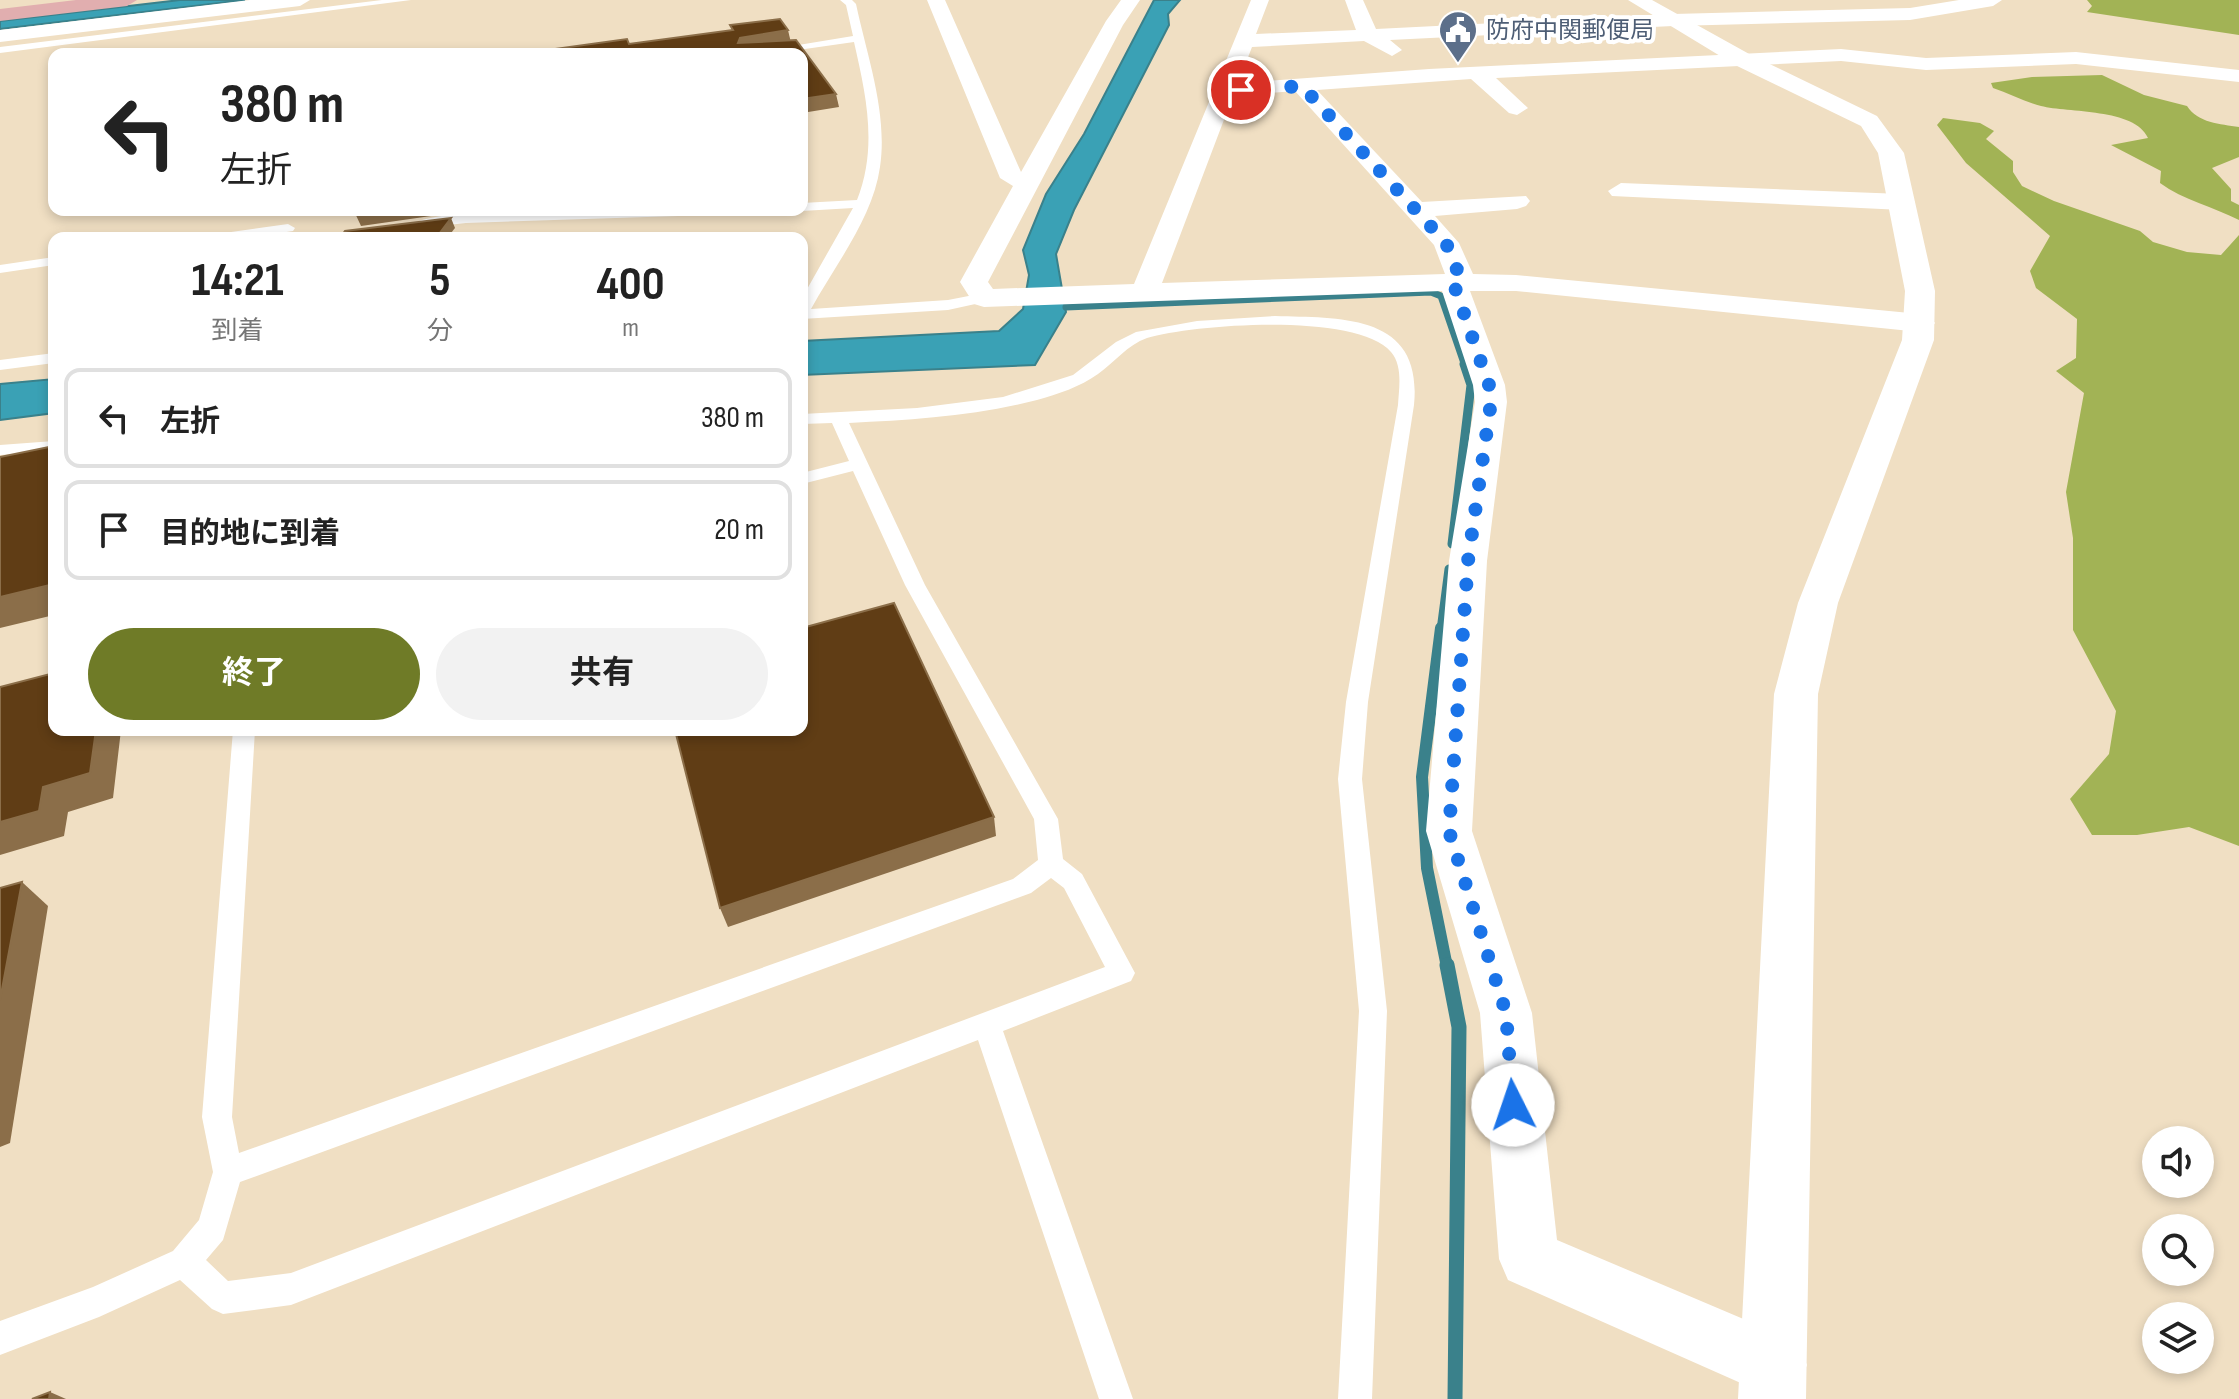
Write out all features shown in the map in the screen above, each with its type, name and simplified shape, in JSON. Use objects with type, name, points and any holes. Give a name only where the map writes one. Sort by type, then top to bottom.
[{"type":"main road","points":[[0,15],[127,0]]},
{"type":"street","points":[[0,36],[300,0]]},
{"type":"street","points":[[936,0],[1012,178],[1030,183]]},
{"type":"street","points":[[1131,0],[1113,25],[974,282],[984,298],[1453,282],[1516,283],[1920,323]]},
{"type":"street","points":[[1145,292],[1247,41],[1260,0]]},
{"type":"street","points":[[1354,0],[1369,36],[1429,75]]},
{"type":"street","points":[[1453,282],[1489,385],[1491,402],[1468,561],[1449,831],[1506,1013],[1529,1259],[1774,1382],[1796,694],[1818,603],[1918,340],[1920,291],[1891,153],[1882,135],[1869,121],[1743,60],[1638,0]]},
{"type":"street","points":[[1247,41],[1673,20],[1910,14],[1993,0]]},
{"type":"street","points":[[1227,90],[1429,75],[1841,55],[1926,64],[2020,63],[2061,57],[2239,76]]},
{"type":"street","points":[[1560,69],[1581,91]]},
{"type":"street","points":[[1478,74],[1517,108]]},
{"type":"street","points":[[1750,84],[1790,82]]},
{"type":"street","points":[[1302,86],[1446,243],[1460,277],[1453,282]]},
{"type":"street","points":[[1621,191],[1902,202]]},
{"type":"street","points":[[1413,210],[1517,201]]},
{"type":"lane","points":[[0,50],[406,0]]},
{"type":"lane","points":[[808,301],[860,204],[874,171],[876,148],[851,4],[845,0]]},
{"type":"lane","points":[[789,48],[857,38]]},
{"type":"lane","points":[[808,207],[860,204]]},
{"type":"lane","points":[[368,232],[466,219],[557,216]]},
{"type":"lane","points":[[0,269],[48,262]]},
{"type":"lane","points":[[808,312],[948,305],[984,298]]},
{"type":"lane","points":[[808,419],[922,414],[1031,396],[1063,387],[1091,371],[1121,345],[1141,336],[1200,325],[1334,321],[1373,332],[1395,345],[1403,359],[1409,375],[1406,405],[1357,702],[1350,779],[1373,1011],[1355,1399]]},
{"type":"lane","points":[[0,365],[48,359]]},
{"type":"lane","points":[[184,1262],[223,1298],[291,1289],[1122,973],[1073,881],[1051,864],[1046,819],[915,585],[838,418]]},
{"type":"lane","points":[[0,450],[48,446]]},
{"type":"lane","points":[[808,477],[859,464]]},
{"type":"lane","points":[[0,1338],[99,1301],[184,1262],[212,1229],[228,1172],[217,1117],[244,736]]},
{"type":"lane","points":[[228,1172],[1022,886],[1051,864]]},
{"type":"lane","points":[[987,1025],[1116,1399]]},
{"type":"green space","points":[[2087,0],[2239,0],[2239,35],[2087,12],[2092,6]]},
{"type":"green space","points":[[2102,75],[2144,95],[2187,106],[2203,119],[2239,127],[2239,157],[2212,168],[2231,189],[2231,201],[2239,205],[2239,220],[2169,189],[2160,183],[2161,171],[2111,145],[2148,138],[2141,128],[2130,121],[2100,113],[2041,106],[1993,88],[1991,83],[2032,77]]},
{"type":"green space","points":[[1943,118],[1980,123],[1994,131],[1986,139],[2013,161],[2013,172],[2022,186],[2054,201],[2140,231],[2153,242],[2187,252],[2221,255],[2239,235],[2239,846],[2189,827],[2137,835],[2092,835],[2070,799],[2109,754],[2116,711],[2073,630],[2073,538],[2066,492],[2084,393],[2056,371],[2076,358],[2077,319],[2036,288],[2030,271],[2050,236],[1966,163],[1937,125]]},
{"type":"water","points":[[180,0],[245,0],[0,29],[0,21]]},
{"type":"water","points":[[1154,0],[1180,0],[1168,14],[1169,25],[1074,210],[1056,254],[1066,312],[1035,365],[808,375],[808,341],[999,331],[1023,309],[1029,275],[1023,250],[1046,194],[1084,134]]},
{"type":"water","points":[[48,380],[48,414],[0,420],[0,384]]},
{"type":"building","points":[[780,19],[788,30],[740,38],[738,43],[796,40],[802,48],[562,48],[627,39],[629,44],[733,30],[730,25]]},
{"type":"building","points":[[808,56],[836,94],[808,98]]},
{"type":"building","points":[[451,218],[440,232],[345,231]]},
{"type":"building","points":[[48,447],[48,585],[0,597],[0,457]]},
{"type":"building","points":[[894,603],[994,817],[720,908],[677,736],[808,736],[808,626]]},
{"type":"building","points":[[48,675],[48,736],[95,736],[90,773],[43,787],[39,811],[0,822],[0,687]]},
{"type":"building","points":[[22,882],[0,1000],[0,888]]},
{"type":"building","points":[[50,1392],[49,1399],[32,1399]]},
{"type":"waterway","points":[[1066,307],[1431,292],[1441,296],[1465,366]]},
{"type":"waterway","points":[[1452,544],[1471,385],[1464,364]]},
{"type":"waterway","points":[[1441,630],[1449,569]]},
{"type":"waterway","points":[[1441,628],[1422,777],[1427,868],[1447,967]]},
{"type":"waterway","points":[[1447,965],[1459,1027],[1455,1399]]},
{"type":"place","name":"防府中関郵便局","points":[[1458,64]]},
{"type":"route","points":[[1241,90],[1302,86],[1446,243],[1460,277],[1453,282],[1489,385],[1491,402],[1468,561],[1449,831],[1506,1013],[1513,1105]]}]
